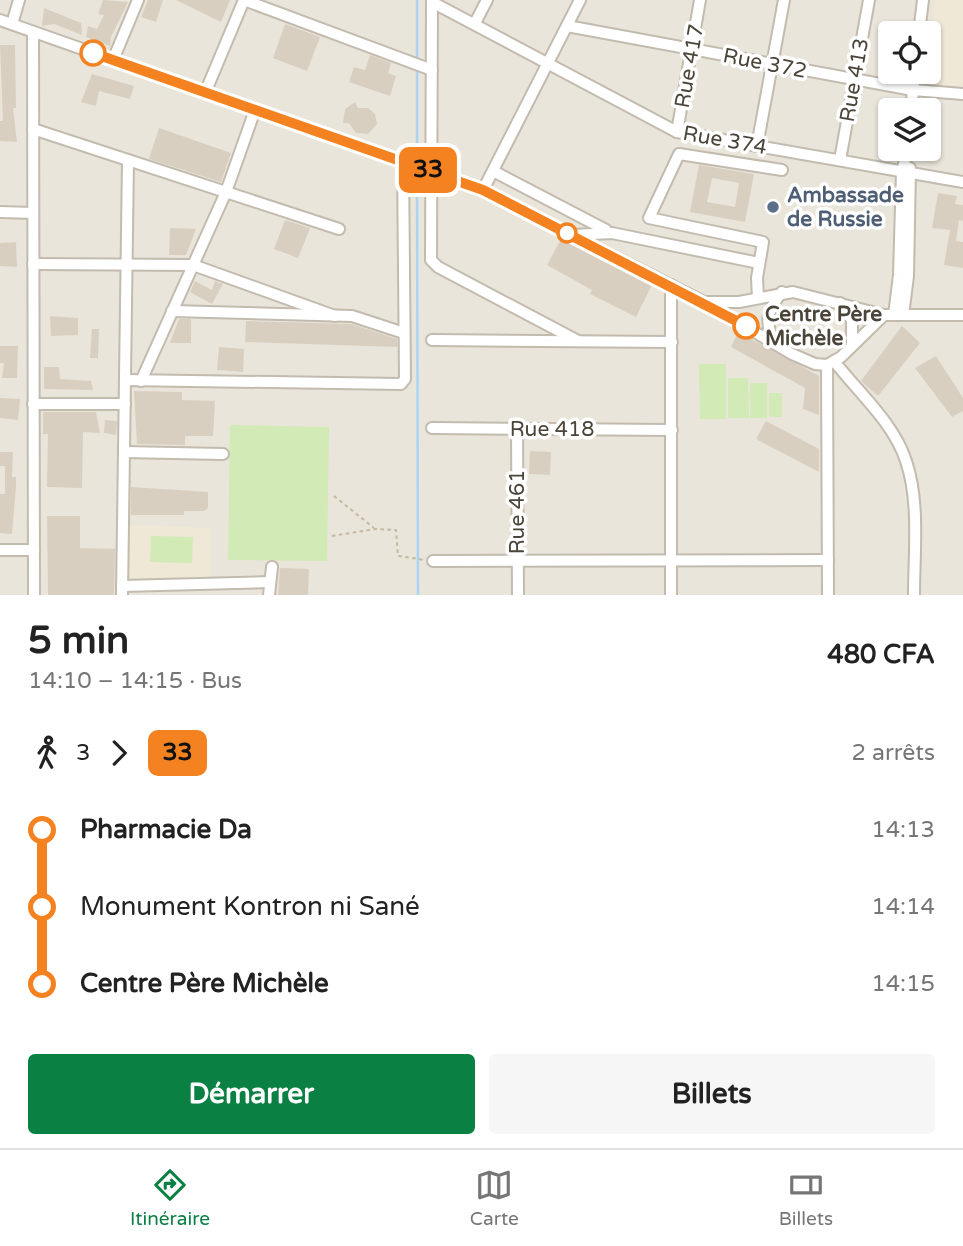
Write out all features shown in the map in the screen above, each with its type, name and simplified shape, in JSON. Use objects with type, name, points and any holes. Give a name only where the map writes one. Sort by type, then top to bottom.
[{"type":"street","points":[[12,24],[19,0]]},
{"type":"street","points":[[113,60],[138,0]]},
{"type":"street","points":[[205,93],[244,0],[432,70]]},
{"type":"street","points":[[475,23],[486,0]]},
{"type":"street","points":[[483,190],[580,0]]},
{"type":"street","name":"Rue 417","points":[[677,132],[700,0]]},
{"type":"street","points":[[757,146],[784,0]]},
{"type":"street","name":"Rue 413","points":[[840,160],[869,0]]},
{"type":"street","points":[[920,21],[923,0]]},
{"type":"street","points":[[432,1],[427,170],[431,260],[438,267],[579,341]]},
{"type":"street","name":"Rue 374","points":[[432,1],[677,132],[907,169],[963,182]]},
{"type":"street","points":[[0,20],[483,190],[704,302],[792,354],[815,364],[830,363],[893,315],[899,275],[907,161]]},
{"type":"street","name":"Rue 372","points":[[567,26],[913,90],[963,94]]},
{"type":"street","points":[[33,32],[34,595]]},
{"type":"street","points":[[912,98],[914,84]]},
{"type":"street","points":[[141,381],[226,192],[255,110]]},
{"type":"street","points":[[33,129],[339,229]]},
{"type":"street","points":[[758,297],[763,242],[649,218],[679,153],[782,170]]},
{"type":"street","points":[[128,160],[122,591],[270,582]]},
{"type":"street","points":[[125,380],[393,386],[405,379],[405,162]]},
{"type":"street","points":[[493,171],[612,233]]},
{"type":"street","points":[[0,212],[33,213]]},
{"type":"street","points":[[572,235],[612,233],[759,263]]},
{"type":"street","points":[[33,264],[193,265],[335,316]]},
{"type":"street","points":[[671,285],[671,595]]},
{"type":"street","points":[[704,302],[739,302],[782,292],[837,301],[893,315],[963,315]]},
{"type":"street","points":[[774,342],[766,326],[768,313],[782,292]]},
{"type":"street","points":[[837,301],[852,320],[852,344]]},
{"type":"street","points":[[173,311],[352,316],[404,333]]},
{"type":"street","points":[[432,340],[672,342]]},
{"type":"street","points":[[828,595],[830,363]]},
{"type":"street","points":[[830,363],[885,424],[906,461],[913,503],[914,595]]},
{"type":"street","points":[[33,404],[125,404]]},
{"type":"street","name":"Rue 418","points":[[432,428],[673,430]]},
{"type":"street","name":"Rue 461","points":[[517,429],[517,595]]},
{"type":"street","points":[[124,452],[223,454]]},
{"type":"street","points":[[0,550],[34,550]]},
{"type":"street","points":[[433,561],[828,560]]},
{"type":"street","points":[[270,595],[272,568]]},
{"type":"path","points":[[334,496],[375,528]]},
{"type":"path","points":[[332,536],[375,528],[396,530],[398,556],[433,561]]},
{"type":"shaded area","points":[[0,0],[963,0],[963,595],[0,595]]},
{"type":"shaded area","points":[[934,0],[963,0],[963,86],[928,84],[941,84],[941,21],[932,21]]},
{"type":"shaded area","points":[[130,525],[210,528],[211,581],[129,580]]},
{"type":"green space","points":[[699,364],[726,364],[726,419],[700,419]]},
{"type":"green space","points":[[728,378],[748,378],[749,418],[728,418]]},
{"type":"green space","points":[[750,383],[767,383],[767,418],[750,418]]},
{"type":"green space","points":[[769,393],[782,393],[782,417],[769,417]]},
{"type":"green space","points":[[230,425],[329,427],[327,561],[228,560]]},
{"type":"green space","points":[[151,536],[193,537],[192,563],[150,562]]},
{"type":"building","points":[[103,0],[128,2],[111,37],[110,46],[86,37],[88,26],[97,29],[104,15],[98,14]]},
{"type":"building","points":[[148,0],[163,0],[156,22],[141,17]]},
{"type":"building","points":[[176,0],[230,0],[221,22]]},
{"type":"building","points":[[44,8],[81,23],[82,35],[54,24],[42,26]]},
{"type":"building","points":[[285,24],[320,37],[307,71],[273,58]]},
{"type":"building","points":[[0,45],[15,45],[16,108],[13,108],[17,142],[0,141],[0,121],[3,121]]},
{"type":"building","points":[[370,55],[391,63],[388,73],[396,76],[390,96],[349,82],[354,67],[365,70]]},
{"type":"building","points":[[92,74],[134,86],[130,99],[99,91],[96,106],[81,102]]},
{"type":"building","points":[[355,102],[358,108],[368,108],[375,114],[377,124],[368,134],[356,133],[349,123],[343,123],[345,109]]},
{"type":"building","points":[[159,128],[231,153],[221,182],[149,159]]},
{"type":"building","points":[[699,165],[754,174],[745,222],[690,212]],"holes":[[[712,178],[739,183],[735,207],[707,202]]]},
{"type":"building","points":[[938,193],[957,196],[955,204],[963,205],[963,221],[959,220],[956,241],[963,242],[963,268],[944,265],[950,230],[932,228]]},
{"type":"building","points":[[285,220],[310,228],[298,258],[274,249]]},
{"type":"building","points":[[170,228],[196,229],[186,255],[169,255]]},
{"type":"building","points":[[561,239],[652,285],[636,317],[590,294],[592,290],[547,265]]},
{"type":"building","points":[[16,242],[17,267],[0,266],[0,243]]},
{"type":"building","points":[[195,281],[212,290],[215,281],[223,284],[212,304],[190,292]]},
{"type":"building","points":[[50,316],[78,318],[78,335],[51,336]]},
{"type":"building","points":[[179,319],[191,319],[191,343],[170,343]]},
{"type":"building","points":[[246,321],[351,324],[397,339],[397,347],[245,342]]},
{"type":"building","points":[[902,326],[920,343],[878,396],[861,381]]},
{"type":"building","points":[[92,329],[99,329],[98,358],[90,358]]},
{"type":"building","points":[[738,332],[819,376],[819,415],[803,409],[805,388],[731,347]]},
{"type":"building","points":[[0,346],[18,346],[17,378],[2,378],[4,363],[0,363]]},
{"type":"building","points":[[219,347],[244,349],[243,372],[217,370]]},
{"type":"building","points":[[936,356],[963,398],[963,411],[952,417],[915,368]]},
{"type":"building","points":[[44,367],[59,367],[60,379],[91,381],[93,390],[44,389]]},
{"type":"building","points":[[134,391],[182,392],[182,400],[215,401],[213,436],[185,436],[185,445],[137,444]]},
{"type":"building","points":[[0,398],[20,399],[18,420],[0,418]]},
{"type":"building","points":[[43,412],[96,412],[100,433],[83,432],[82,488],[47,487],[48,434],[43,434]]},
{"type":"building","points":[[105,420],[117,421],[116,435],[104,433]]},
{"type":"building","points":[[766,421],[819,449],[819,472],[756,439]]},
{"type":"building","points":[[530,451],[551,452],[550,475],[529,474]]},
{"type":"building","points":[[0,452],[13,452],[12,477],[16,477],[16,486],[12,534],[0,533],[0,494],[5,494],[5,466],[0,466]]},
{"type":"building","points":[[131,487],[208,492],[208,508],[204,511],[184,511],[184,515],[131,515]]},
{"type":"building","points":[[47,516],[80,516],[80,548],[115,549],[114,595],[48,595]]},
{"type":"building","points":[[280,568],[309,569],[308,595],[278,595]]},
{"type":"waterway","points":[[417,0],[417,60]]},
{"type":"waterway","points":[[417,70],[417,165]]},
{"type":"waterway","points":[[417,171],[418,595]]},
{"type":"bus line","name":"33","points":[[93,53],[483,190],[746,326]]},
{"type":"place","name":"Ambassade de Russie","points":[[773,207]]},
{"type":"place","name":"Centre Père Michèle","points":[[746,326]]}]
